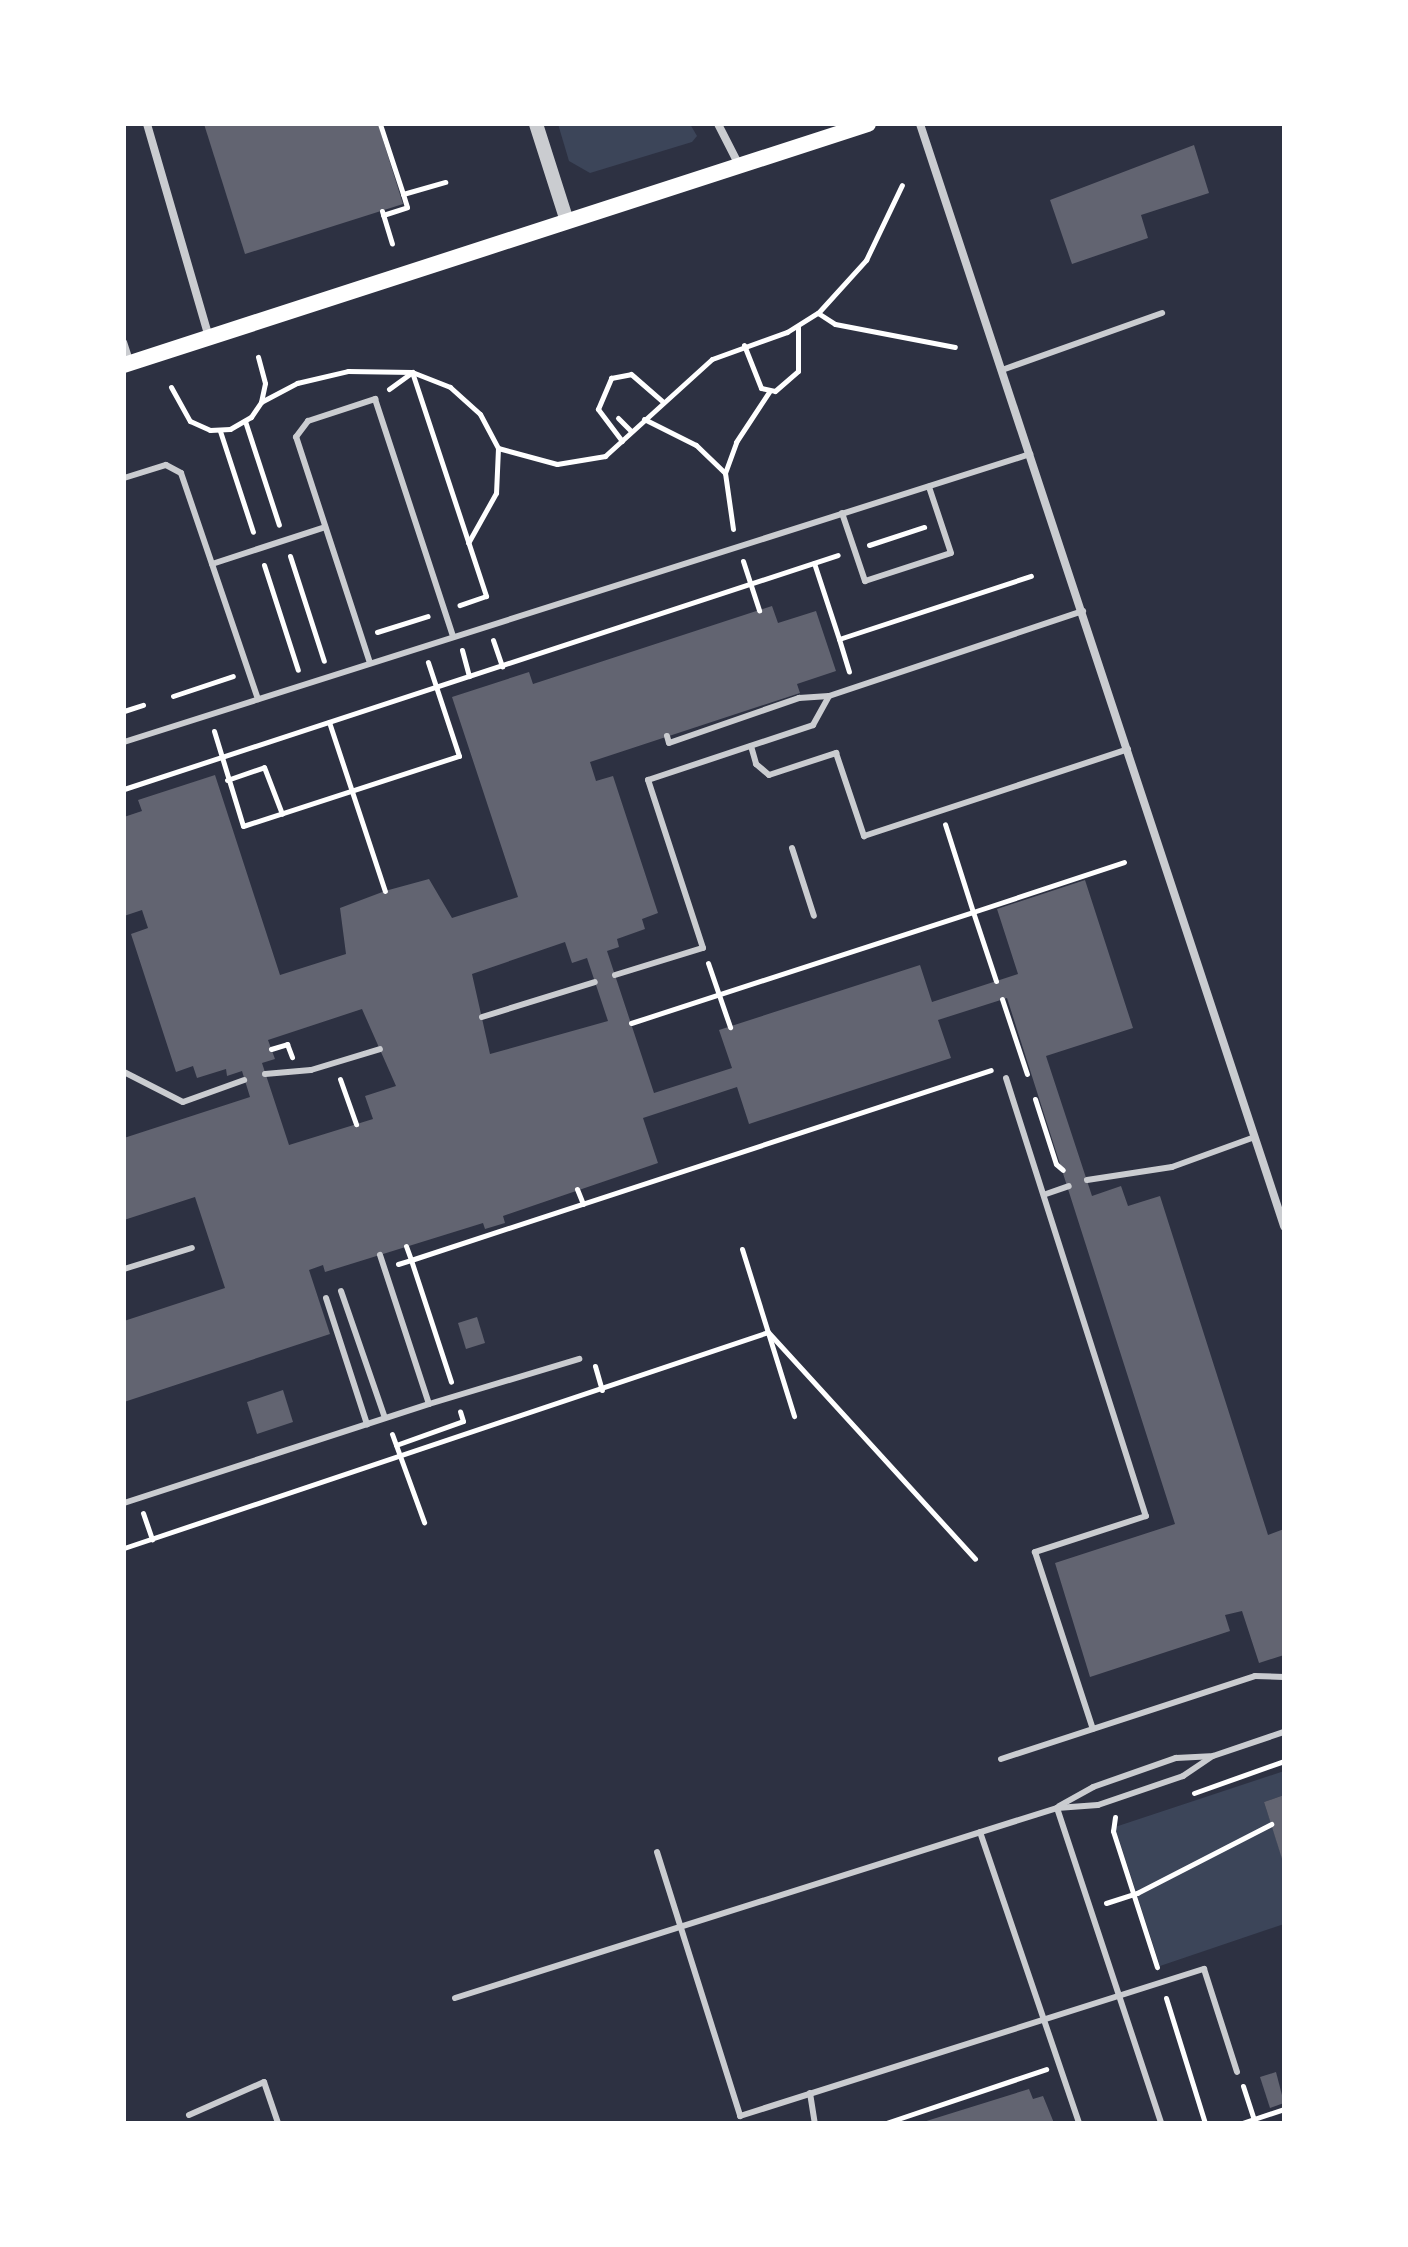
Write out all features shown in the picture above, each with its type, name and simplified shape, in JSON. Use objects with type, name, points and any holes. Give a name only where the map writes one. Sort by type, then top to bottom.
[{"type":"main road","points":[[127,364],[868,124]]},
{"type":"street","points":[[147,124],[209,337]]},
{"type":"street","points":[[536,124],[567,221]]},
{"type":"street","points":[[718,124],[740,166]]},
{"type":"street","points":[[920,124],[1284,1226]]},
{"type":"lane","points":[[1002,370],[1162,313]]},
{"type":"lane","points":[[124,342],[127,364]]},
{"type":"lane","points":[[370,663],[297,432],[308,421],[375,399],[453,636]]},
{"type":"lane","points":[[124,742],[1030,454]]},
{"type":"lane","points":[[124,478],[160,466],[177,469],[258,699]]},
{"type":"lane","points":[[842,513],[865,581],[951,553],[929,487]]},
{"type":"lane","points":[[212,564],[325,527]]},
{"type":"lane","points":[[667,736],[669,743],[799,698],[829,696],[1083,611]]},
{"type":"lane","points":[[615,975],[703,948],[648,780],[813,725],[829,696]]},
{"type":"lane","points":[[751,746],[756,764],[769,775],[836,753],[864,836],[1128,749]]},
{"type":"lane","points":[[792,848],[814,916]]},
{"type":"lane","points":[[482,1017],[595,982]]},
{"type":"lane","points":[[265,1074],[311,1070],[380,1049]]},
{"type":"lane","points":[[124,1072],[183,1102],[244,1080]]},
{"type":"lane","points":[[1006,1078],[1046,1194],[1049,1223],[1146,1516],[1035,1552],[1093,1729]]},
{"type":"lane","points":[[1087,1180],[1172,1167],[1255,1137]]},
{"type":"lane","points":[[1046,1194],[1069,1186]]},
{"type":"lane","points":[[124,1269],[192,1248]]},
{"type":"lane","points":[[380,1255],[429,1404]]},
{"type":"lane","points":[[341,1291],[385,1418]]},
{"type":"lane","points":[[326,1298],[367,1424]]},
{"type":"lane","points":[[124,1503],[579,1359]]},
{"type":"lane","points":[[1001,1759],[1255,1676],[1284,1677]]},
{"type":"lane","points":[[1057,1808],[1093,1787],[1162,1763],[1213,1756],[1284,1732]]},
{"type":"lane","points":[[455,1998],[1057,1808],[1119,1798],[1183,1776],[1213,1756]]},
{"type":"lane","points":[[1057,1808],[1161,2123]]},
{"type":"lane","points":[[980,1832],[1079,2123]]},
{"type":"lane","points":[[657,1852],[741,2120],[810,2093],[1204,1969],[1237,2072]]},
{"type":"lane","points":[[189,2115],[264,2082],[278,2123]]},
{"type":"lane","points":[[810,2093],[815,2123]]},
{"type":"path","points":[[380,124],[407,207],[382,213],[392,243]]},
{"type":"path","points":[[403,194],[445,182]]},
{"type":"path","points":[[498,448],[557,464],[581,464],[605,456],[662,401],[712,359],[798,327],[818,313],[866,260],[902,185]]},
{"type":"path","points":[[818,313],[835,324],[897,332],[955,347]]},
{"type":"path","points":[[733,529],[725,473],[736,442],[769,392],[790,383],[798,371],[798,327]]},
{"type":"path","points":[[744,345],[769,392]]},
{"type":"path","points":[[258,357],[265,383],[261,402]]},
{"type":"path","points":[[375,399],[412,372]]},
{"type":"path","points":[[412,372],[486,596],[459,605]]},
{"type":"path","points":[[171,387],[190,421],[220,431],[245,421],[261,402],[328,373],[412,372],[438,380],[471,403],[498,448],[496,493],[468,543]]},
{"type":"path","points":[[622,441],[598,409],[611,378],[631,374],[662,401]]},
{"type":"path","points":[[618,418],[631,431]]},
{"type":"path","points":[[644,419],[688,440],[725,473]]},
{"type":"path","points":[[245,421],[280,526]]},
{"type":"path","points":[[220,431],[254,535]]},
{"type":"path","points":[[868,545],[924,527]]},
{"type":"path","points":[[124,789],[839,555]]},
{"type":"path","points":[[289,556],[324,662]]},
{"type":"path","points":[[742,557],[759,610]]},
{"type":"path","points":[[814,563],[854,687]]},
{"type":"path","points":[[264,564],[298,671]]},
{"type":"path","points":[[839,639],[1031,576]]},
{"type":"path","points":[[376,632],[430,615]]},
{"type":"path","points":[[413,620],[417,630]]},
{"type":"path","points":[[214,730],[243,826],[351,792],[459,756],[427,660]]},
{"type":"path","points":[[173,696],[227,678]]},
{"type":"path","points":[[201,686],[205,698]]},
{"type":"path","points":[[124,711],[143,705]]},
{"type":"path","points":[[339,708],[343,718]]},
{"type":"path","points":[[314,716],[317,726]]},
{"type":"path","points":[[329,722],[385,891]]},
{"type":"path","points":[[227,780],[264,767],[282,814]]},
{"type":"path","points":[[941,810],[996,981]]},
{"type":"path","points":[[631,1023],[1124,862]]},
{"type":"path","points":[[703,948],[730,1027]]},
{"type":"path","points":[[271,1049],[287,1044],[290,1054]]},
{"type":"path","points":[[1013,1063],[1022,1060]]},
{"type":"path","points":[[411,1260],[1004,1066]]},
{"type":"path","points":[[342,1085],[356,1124]]},
{"type":"path","points":[[577,1189],[583,1204]]},
{"type":"path","points":[[406,1246],[425,1304]]},
{"type":"path","points":[[742,1249],[794,1416]]},
{"type":"path","points":[[124,1548],[768,1332]]},
{"type":"path","points":[[768,1332],[975,1559]]},
{"type":"path","points":[[396,1445],[424,1522]]},
{"type":"path","points":[[272,1487],[276,1498]]},
{"type":"path","points":[[143,1514],[152,1539]]},
{"type":"path","points":[[1181,1797],[1284,1761]]},
{"type":"path","points":[[1121,1805],[1113,1831],[1157,1968]]},
{"type":"path","points":[[1116,1815],[1130,1813]]},
{"type":"path","points":[[1090,1908],[1132,1895],[1271,1824]]},
{"type":"path","points":[[1166,1998],[1205,2123]]},
{"type":"path","points":[[888,2113],[889,2122],[1046,2069],[1050,2083]]},
{"type":"path","points":[[982,2081],[984,2090]]},
{"type":"path","points":[[1242,2083],[1254,2119]]},
{"type":"path","points":[[1242,2123],[1284,2109]]},
{"type":"shaded area","points":[[558,124],[690,124],[697,136],[692,142],[590,173],[569,161]]},
{"type":"shaded area","points":[[1284,1771],[1284,1795],[1264,1802],[1284,1864],[1284,1924],[1160,1966],[1115,1827]]},
{"type":"building","points":[[204,124],[378,124],[403,204],[245,254]]},
{"type":"building","points":[[1194,145],[1209,193],[1141,215],[1148,238],[1072,264],[1050,200]]},
{"type":"building","points":[[772,606],[778,623],[816,611],[836,671],[797,684],[800,693],[590,762],[596,781],[613,776],[658,913],[642,919],[645,929],[617,939],[619,947],[607,951],[654,1093],[732,1068],[719,1030],[920,965],[932,1002],[1018,974],[997,909],[1085,880],[1133,1028],[1046,1056],[1092,1196],[1121,1186],[1128,1206],[1160,1196],[1268,1535],[1284,1529],[1284,1655],[1259,1663],[1242,1611],[1225,1615],[1230,1631],[1090,1677],[1055,1563],[1175,1524],[1007,998],[938,1020],[951,1058],[749,1124],[737,1087],[643,1118],[658,1163],[503,1216],[505,1223],[485,1229],[483,1223],[325,1272],[323,1265],[309,1270],[330,1334],[124,1402],[124,1321],[225,1288],[195,1197],[124,1220],[124,1138],[250,1097],[242,1071],[227,1076],[226,1069],[197,1078],[193,1066],[176,1072],[131,934],[148,928],[142,910],[124,916],[124,817],[142,811],[138,800],[215,775],[280,975],[346,954],[340,908],[385,891],[429,879],[452,918],[518,897],[452,697],[529,672],[533,684]],"holes":[[[565,942],[572,963],[587,958],[608,1021],[490,1054],[472,974]],[[362,1009],[396,1086],[365,1096],[373,1119],[289,1145],[262,1063],[275,1059],[268,1040]]]},
{"type":"building","points":[[477,1317],[485,1343],[466,1349],[458,1323]]},
{"type":"building","points":[[283,1390],[293,1422],[257,1434],[247,1402]]},
{"type":"building","points":[[1284,1795],[1284,1862],[1283,1862],[1264,1802]]},
{"type":"building","points":[[1276,2072],[1284,2103],[1270,2108],[1260,2077]]},
{"type":"building","points":[[1029,2089],[1033,2099],[1043,2096],[1054,2123],[920,2123]]}]
